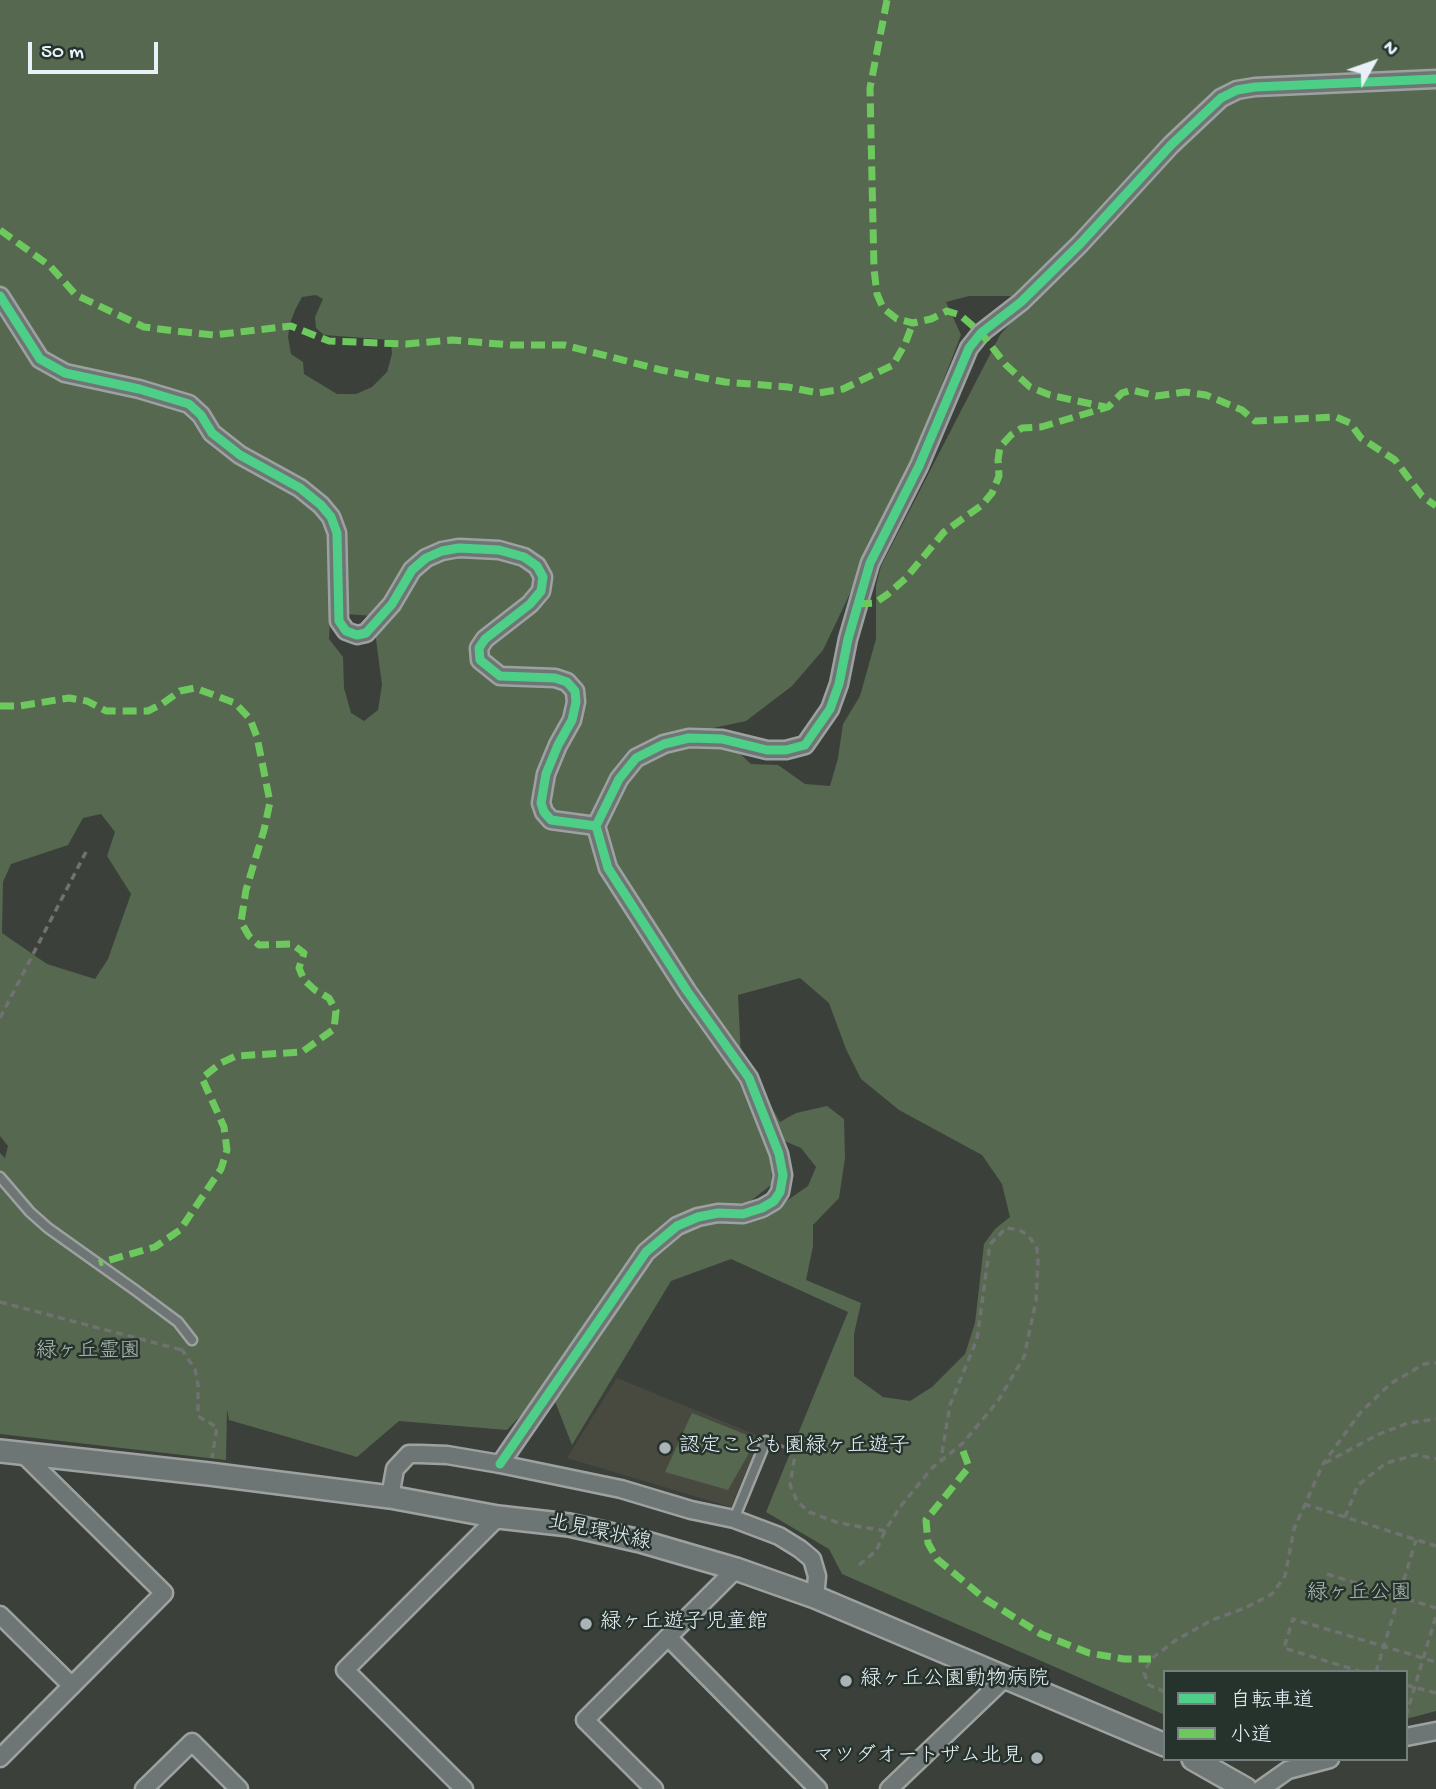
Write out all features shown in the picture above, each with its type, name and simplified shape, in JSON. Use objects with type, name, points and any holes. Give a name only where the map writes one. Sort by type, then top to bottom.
[{"type":"main road","name":"北見環状線","points":[[0,1451],[390,1497],[498,1517],[569,1525],[640,1541],[736,1569],[816,1597],[1163,1744]]},
{"type":"main road","points":[[1197,1761],[1246,1789]]},
{"type":"street","points":[[500,1464],[646,1252],[677,1226],[708,1215],[743,1214],[762,1209],[774,1201],[780,1192],[783,1175],[779,1154],[749,1079],[687,991],[616,882],[601,850],[596,826],[619,779],[636,758],[664,744],[689,738],[722,739],[767,750],[786,750],[805,745],[830,709],[839,684],[848,639],[870,563],[919,466],[969,348],[981,333],[1020,302],[1080,244],[1171,145],[1213,106],[1237,90],[1255,87],[1436,79]]},
{"type":"street","points":[[0,296],[40,359],[65,373],[149,391],[189,404],[201,415],[212,433],[240,455],[300,488],[321,505],[331,517],[338,533],[339,621],[346,631],[357,635],[366,633],[392,604],[412,570],[426,558],[442,551],[459,548],[499,550],[524,557],[537,566],[542,577],[541,591],[530,604],[485,639],[479,648],[480,660],[500,676],[555,678],[567,682],[575,691],[576,702],[572,720],[546,774],[541,803],[551,820],[596,826]]},
{"type":"street","points":[[0,1758],[164,1592],[23,1454]]},
{"type":"street","points":[[390,1497],[395,1469],[409,1454],[447,1455],[621,1489],[691,1510],[734,1519],[779,1536],[812,1559],[817,1576],[816,1597]]},
{"type":"street","points":[[464,1789],[345,1670],[498,1517]]},
{"type":"street","points":[[654,1789],[585,1720],[736,1569]]},
{"type":"street","points":[[0,1615],[72,1686]]},
{"type":"street","points":[[668,1637],[818,1789]]},
{"type":"street","points":[[889,1789],[1004,1679]]},
{"type":"street","points":[[1408,1738],[1436,1731]]},
{"type":"street","points":[[144,1789],[192,1742],[239,1789]]},
{"type":"street","points":[[1261,1789],[1289,1770],[1323,1761]]},
{"type":"lane","points":[[0,1177],[30,1212],[48,1228],[177,1322],[192,1340]]},
{"type":"lane","points":[[734,1519],[766,1441]]},
{"type":"path","points":[[0,1018],[88,848]]},
{"type":"path","points":[[859,1565],[876,1551],[900,1507],[941,1459],[951,1455],[979,1424],[1006,1389],[1024,1357],[1036,1301],[1038,1262],[1037,1249],[1031,1239],[1015,1228],[1006,1228],[990,1244],[977,1339],[950,1405],[941,1459]]},
{"type":"path","points":[[0,1302],[182,1350],[195,1370],[198,1416],[217,1427],[213,1457]]},
{"type":"path","points":[[182,1350],[192,1340]]},
{"type":"path","points":[[1163,1691],[1149,1685],[1144,1673],[1151,1659],[1176,1640],[1212,1620],[1245,1608],[1272,1594],[1285,1576],[1294,1529],[1323,1464],[1360,1413],[1390,1384],[1424,1364],[1436,1363]]},
{"type":"path","points":[[1323,1464],[1377,1435],[1408,1423],[1436,1419]]},
{"type":"path","points":[[766,1441],[787,1448],[795,1455],[790,1485],[797,1501],[809,1511],[839,1522],[886,1531]]},
{"type":"path","points":[[1345,1517],[1358,1485],[1386,1463],[1416,1455],[1436,1459]]},
{"type":"path","points":[[1304,1504],[1436,1546]]},
{"type":"path","points":[[1377,1670],[1416,1540]]},
{"type":"path","points":[[1327,1574],[1436,1608]]},
{"type":"path","points":[[1408,1710],[1436,1616]]},
{"type":"path","points":[[1356,1670],[1284,1648],[1293,1619],[1436,1662]]},
{"type":"path","points":[[1408,1685],[1436,1693]]},
{"type":"shaded area","name":"認定こども園緑ヶ丘遊子","points":[[617,1378],[761,1437],[731,1507],[567,1458]]},
{"type":"green space","points":[[0,0],[1436,0],[1436,1711],[1408,1718],[1408,1670],[1163,1670],[1163,1714],[842,1574],[829,1549],[766,1512],[848,1312],[731,1259],[671,1281],[572,1445],[549,1386],[507,1430],[399,1421],[357,1457],[229,1420],[227,1409],[226,1460],[0,1434],[0,1153],[5,1158],[8,1146],[0,1136]],"holes":[[[316,295],[323,299],[315,317],[316,328],[324,335],[391,340],[392,354],[387,372],[372,387],[356,394],[337,394],[304,374],[303,362],[291,354],[288,337],[296,308],[302,297]],[[969,296],[1010,296],[1027,304],[1000,335],[881,566],[876,586],[876,639],[860,696],[843,724],[830,786],[805,784],[778,765],[751,764],[713,728],[746,721],[792,686],[823,650],[908,472],[961,335],[946,302]],[[347,614],[373,616],[382,685],[378,710],[364,721],[351,713],[344,688],[343,657],[329,639],[330,620]],[[101,814],[115,832],[107,856],[131,894],[108,959],[95,979],[47,964],[2,933],[3,882],[11,864],[68,845],[83,818]],[[800,978],[829,1003],[846,1049],[861,1079],[899,1110],[982,1155],[1002,1184],[1010,1217],[995,1229],[984,1244],[975,1323],[965,1354],[932,1387],[910,1401],[883,1397],[854,1376],[854,1334],[861,1303],[806,1280],[813,1246],[813,1225],[839,1198],[845,1158],[844,1119],[827,1106],[796,1113],[780,1122],[768,1101],[742,1080],[738,995]],[[782,1140],[801,1148],[816,1167],[808,1186],[772,1211],[745,1221],[725,1221],[718,1206],[748,1203],[771,1185],[773,1158]]]},
{"type":"green space","points":[[692,1413],[757,1439],[728,1490],[665,1472]]},
{"type":"marked path","points":[[887,0],[870,88],[874,269],[877,294],[883,308],[897,319],[913,323],[931,319],[947,311],[960,315],[981,333],[1006,365],[1030,387],[1050,395],[1105,407]]},
{"type":"marked path","points":[[0,230],[50,266],[76,295],[144,327],[214,335],[291,326],[329,341],[406,344],[452,340],[511,345],[564,345],[661,370],[725,382],[788,387],[818,393],[843,389],[893,365],[913,323]]},
{"type":"marked path","points":[[858,604],[875,603],[888,594],[906,578],[944,532],[982,505],[992,493],[999,476],[1000,447],[1011,435],[1022,428],[1041,427],[1108,407],[1122,393],[1132,390],[1156,396],[1185,392],[1206,395],[1242,410],[1255,421],[1336,417],[1350,423],[1361,438],[1395,460],[1422,496],[1436,506]]},
{"type":"marked path","points":[[0,706],[19,706],[69,698],[87,701],[106,711],[148,711],[180,691],[195,688],[235,703],[250,719],[257,737],[270,802],[246,890],[241,922],[249,936],[259,945],[292,944],[304,953],[299,968],[304,980],[329,998],[336,1011],[334,1029],[302,1052],[236,1056],[221,1063],[202,1078],[224,1127],[227,1150],[221,1169],[180,1230],[155,1247],[99,1263]]},
{"type":"marked path","points":[[963,1451],[969,1467],[926,1520],[928,1543],[937,1559],[985,1599],[1041,1634],[1089,1653],[1124,1659],[1151,1659]]},
{"type":"cycle path","points":[[500,1464],[646,1252],[677,1226],[698,1217],[718,1213],[743,1214],[762,1208],[774,1201],[780,1192],[783,1175],[779,1154],[749,1078],[687,991],[608,868],[596,826],[619,779],[636,758],[664,744],[689,738],[722,739],[767,750],[786,750],[805,745],[830,709],[839,684],[848,639],[870,563],[919,466],[969,348],[981,333],[1021,302],[1080,244],[1171,145],[1221,98],[1237,90],[1255,87],[1436,79]]},
{"type":"cycle path","points":[[0,296],[40,359],[65,373],[139,389],[189,404],[201,415],[212,433],[240,455],[300,488],[321,505],[331,517],[337,533],[339,621],[346,631],[357,635],[366,633],[392,604],[412,570],[426,558],[442,551],[459,548],[499,550],[524,557],[537,566],[543,577],[541,591],[530,604],[485,639],[479,648],[480,660],[500,676],[555,678],[567,682],[575,691],[576,702],[572,720],[546,774],[541,803],[551,820],[596,826]]},
{"type":"place","name":"認定こども園緑ヶ丘遊子","points":[[665,1448]]},
{"type":"place","name":"緑ヶ丘遊子児童館","points":[[586,1624]]},
{"type":"place","name":"緑ヶ丘公園動物病院","points":[[846,1681]]},
{"type":"place","name":"マツダオートザム北見","points":[[1037,1758]]},
{"type":"park label","name":"緑ヶ丘霊園","points":[[88,1353]]},
{"type":"park label","name":"緑ヶ丘公園","points":[[1359,1595]]}]
